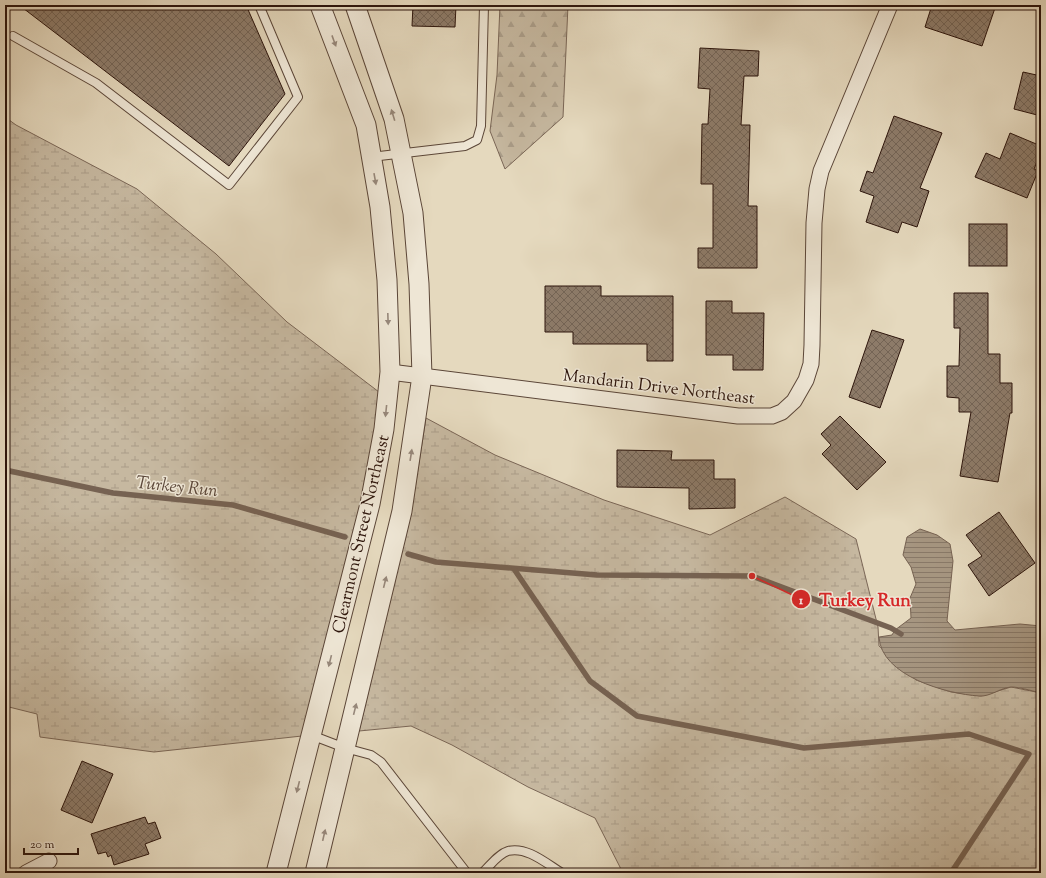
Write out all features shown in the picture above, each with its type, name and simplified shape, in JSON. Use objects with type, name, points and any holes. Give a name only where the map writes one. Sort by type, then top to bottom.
[{"type":"street","name":"Clearmont Street Northeast","points":[[276,873],[370,504],[384,429],[390,372],[387,280],[380,207],[366,125],[320,5]]},
{"type":"street","name":"Clearmont Street Northeast","points":[[315,873],[402,511],[422,376],[419,284],[413,213],[394,118],[355,5]]},
{"type":"street","name":"Mandarin Drive Northeast","points":[[390,372],[738,416],[772,416],[788,408],[802,390],[811,364],[814,223],[817,189],[821,171],[890,5]]},
{"type":"street","points":[[26,873],[49,861]]},
{"type":"lane","points":[[13,36],[96,83],[229,185],[298,98],[259,5]]},
{"type":"lane","points":[[371,157],[465,146],[477,140],[481,126],[484,5]]},
{"type":"lane","points":[[311,735],[345,748],[371,755],[381,762],[467,873]]},
{"type":"lane","points":[[482,873],[498,858],[509,851],[522,851],[536,857],[562,873]]},
{"type":"green space","points":[[500,5],[568,5],[563,117],[505,169],[490,131],[497,75]]},
{"type":"green space","points":[[5,117],[16,125],[137,189],[216,254],[287,322],[379,392],[376,428],[361,501],[302,736],[154,752],[40,737],[37,714],[5,706]]},
{"type":"green space","points":[[426,418],[495,455],[604,500],[710,535],[785,497],[856,539],[878,627],[879,646],[916,680],[951,692],[981,696],[1011,687],[1041,693],[1041,873],[623,873],[595,818],[528,787],[452,745],[411,726],[359,731],[411,514]]},
{"type":"shaded area","points":[[920,529],[937,535],[950,544],[953,561],[947,621],[955,630],[1020,624],[1041,626],[1041,693],[1011,687],[983,696],[950,691],[934,687],[918,680],[903,672],[891,662],[883,651],[879,637],[892,635],[895,630],[911,618],[910,598],[916,584],[911,567],[903,555],[907,537]]},
{"type":"building","points":[[19,5],[246,5],[285,94],[229,166]]},
{"type":"building","points":[[413,5],[456,5],[455,27],[412,26]]},
{"type":"building","points":[[932,5],[949,9],[950,5],[996,5],[982,46],[925,27]]},
{"type":"building","points":[[700,48],[759,51],[758,76],[744,76],[741,125],[750,125],[748,206],[757,206],[757,268],[698,268],[698,248],[713,248],[713,184],[701,184],[702,124],[708,124],[710,89],[698,88]]},
{"type":"building","points":[[1023,72],[1041,76],[1041,116],[1014,109]]},
{"type":"building","points":[[894,116],[942,133],[920,188],[929,191],[917,227],[902,222],[898,233],[866,222],[874,196],[860,191],[867,171],[873,173]]},
{"type":"building","points":[[1010,133],[1041,146],[1041,152],[1034,169],[1038,171],[1027,198],[975,177],[986,153],[1000,159]]},
{"type":"building","points":[[969,224],[1007,224],[1007,266],[969,266]]},
{"type":"building","points":[[545,286],[601,286],[601,296],[673,296],[673,361],[647,361],[647,344],[573,344],[573,332],[545,332]]},
{"type":"building","points":[[954,293],[988,293],[988,354],[1000,354],[1000,383],[1012,383],[1012,413],[1010,413],[998,482],[960,476],[971,412],[959,412],[959,398],[947,397],[947,366],[959,366],[960,328],[954,328]]},
{"type":"building","points":[[706,301],[732,301],[732,313],[764,313],[763,370],[733,370],[733,355],[706,355]]},
{"type":"building","points":[[872,330],[904,340],[880,408],[849,397]]},
{"type":"building","points":[[840,416],[886,462],[857,490],[822,454],[831,445],[821,434]]},
{"type":"building","points":[[617,450],[672,451],[671,460],[714,460],[714,479],[735,479],[735,508],[689,509],[689,488],[617,487]]},
{"type":"building","points":[[999,512],[1035,563],[989,596],[968,565],[982,556],[966,535]]},
{"type":"building","points":[[82,761],[113,774],[92,823],[61,810]]},
{"type":"building","points":[[145,817],[148,824],[155,822],[161,838],[145,844],[149,854],[114,865],[111,855],[108,857],[106,852],[98,854],[91,834]]},
{"type":"waterway","name":"Turkey Run","points":[[5,470],[113,493],[233,505],[345,537]]},
{"type":"waterway","name":"Turkey Run","points":[[408,554],[436,562],[597,575],[752,576],[891,628],[901,634]]},
{"type":"waterway","points":[[514,569],[590,681],[637,716],[804,748],[969,734],[1029,754],[951,873]]},
{"type":"place","name":"Turkey Run","points":[[752,576]]}]
